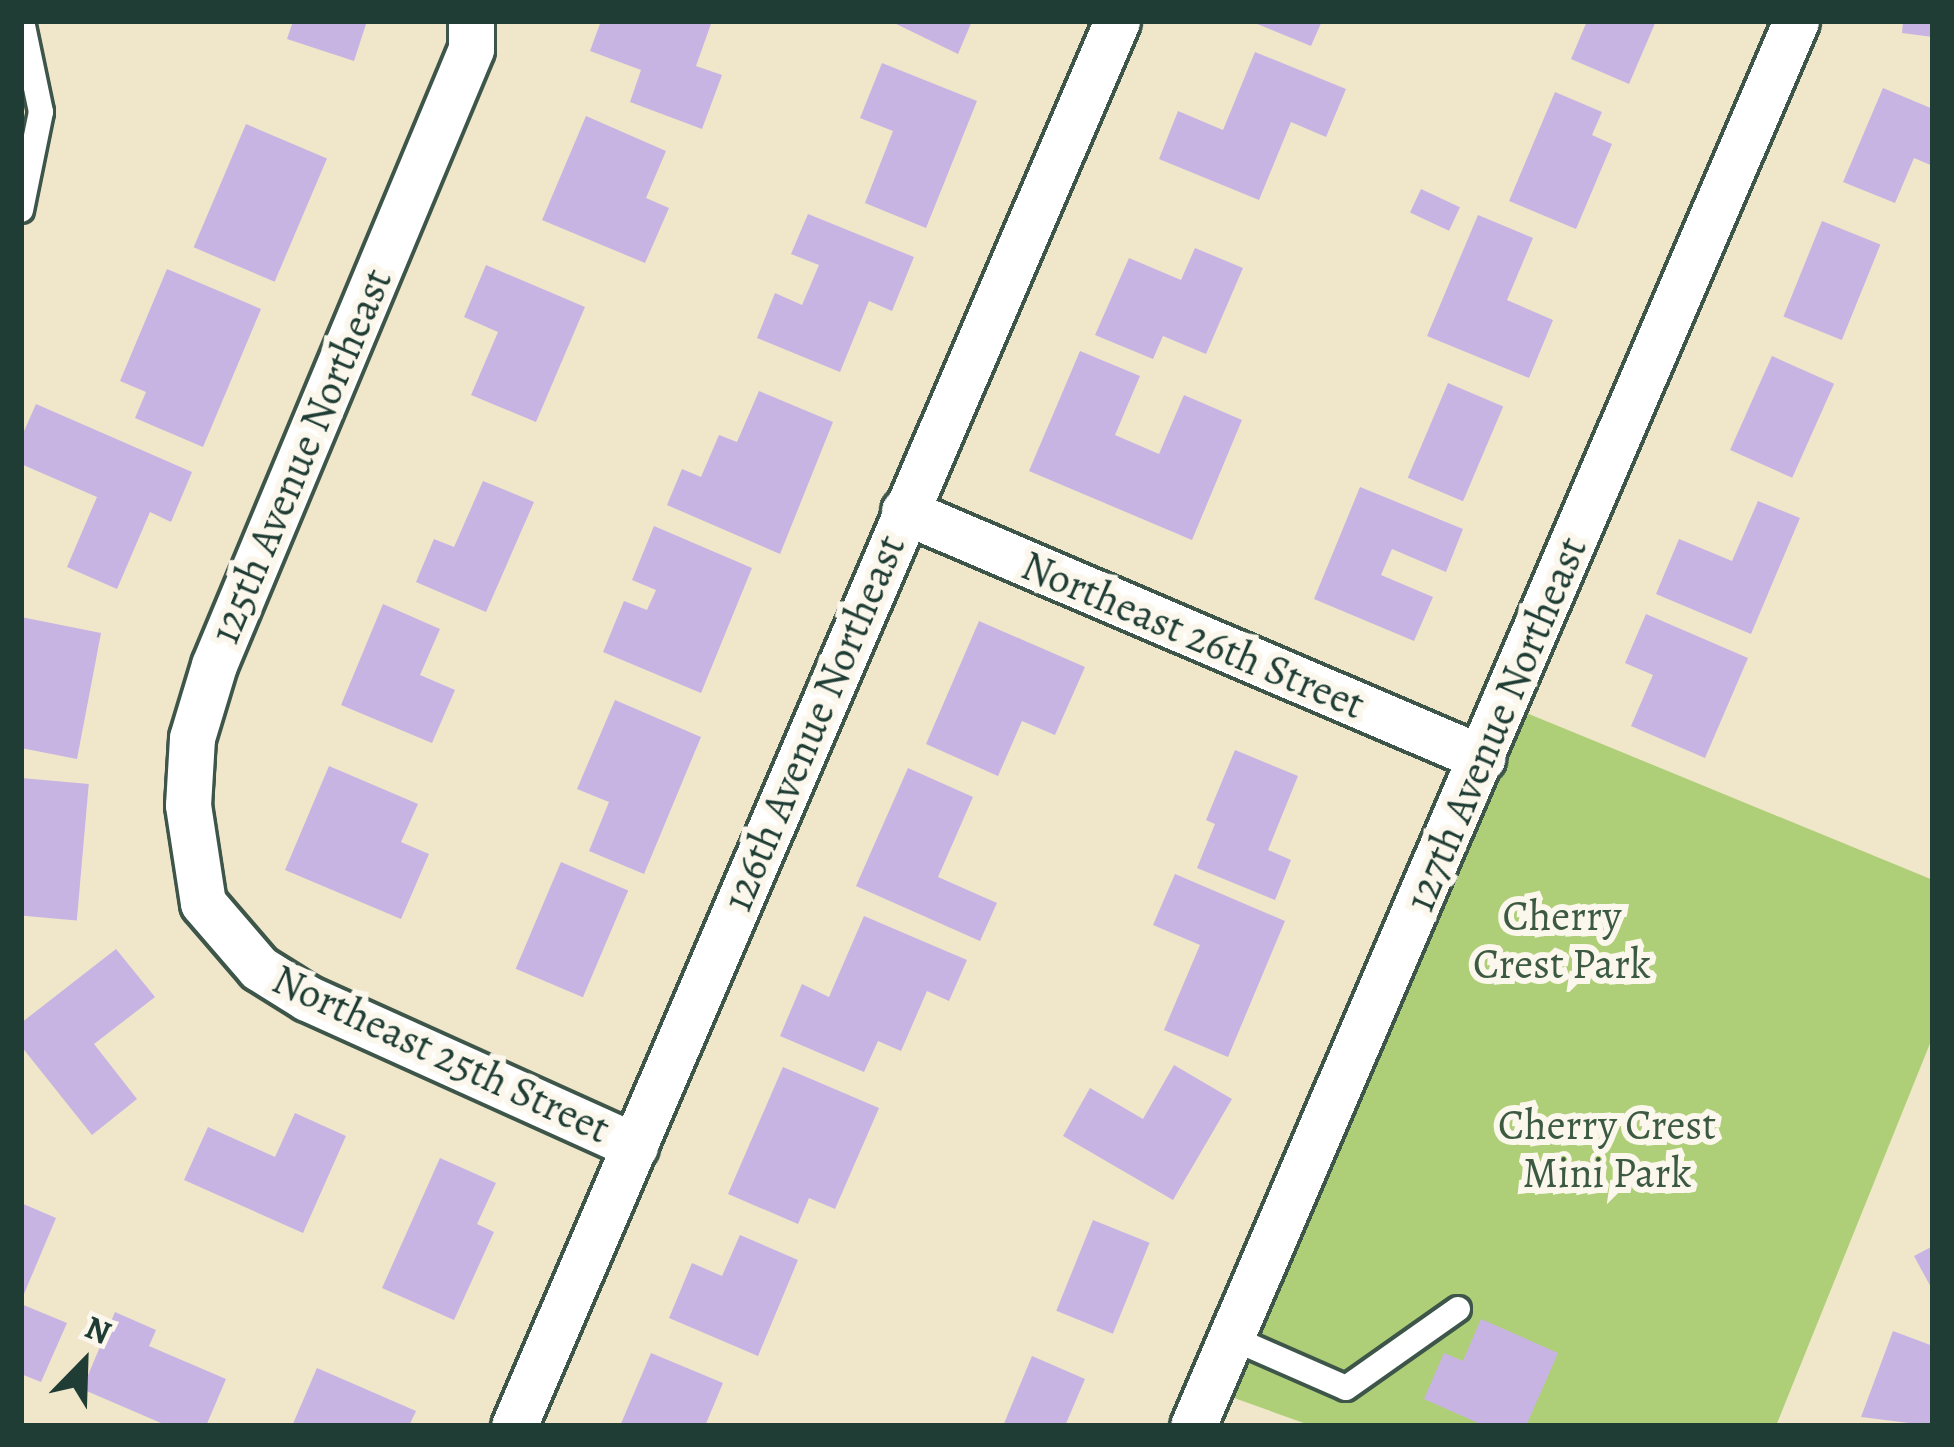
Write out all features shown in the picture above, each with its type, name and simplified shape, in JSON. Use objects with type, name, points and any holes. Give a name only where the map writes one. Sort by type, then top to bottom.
[{"type":"street","name":"125th Avenue Northeast","points":[[203,903],[188,805],[192,738],[214,665],[471,50],[471,21]]},
{"type":"street","name":"126th Avenue Northeast","points":[[514,1426],[1117,21]]},
{"type":"street","name":"127th Avenue Northeast","points":[[1193,1426],[1796,21]]},
{"type":"street","name":"Northeast 26th Street","points":[[904,512],[1481,758]]},
{"type":"street","name":"Northeast 25th Street","points":[[203,903],[259,968],[307,998],[635,1146]]},
{"type":"lane","points":[[21,210],[41,112],[22,21]]},
{"type":"lane","points":[[1232,1337],[1346,1388],[1458,1309]]},
{"type":"green space","name":"Cherry Crest Mini Park","points":[[1512,707],[1933,880],[1933,1036],[1776,1426],[1312,1426],[1223,1394]]},
{"type":"building","points":[[293,21],[367,21],[354,61],[287,39]]},
{"type":"building","points":[[601,21],[712,21],[696,66],[722,75],[702,129],[630,102],[641,70],[590,51]]},
{"type":"building","points":[[890,21],[972,21],[958,54]]},
{"type":"building","points":[[1250,21],[1322,21],[1311,46]]},
{"type":"building","points":[[1587,21],[1656,21],[1629,84],[1571,59]]},
{"type":"building","points":[[1903,21],[1933,21],[1933,37],[1902,33]]},
{"type":"building","points":[[1255,52],[1346,89],[1326,137],[1291,122],[1259,200],[1159,159],[1178,111],[1223,130]]},
{"type":"building","points":[[882,63],[977,101],[926,228],[865,203],[893,131],[860,118]]},
{"type":"building","points":[[1883,88],[1933,109],[1933,166],[1914,158],[1895,203],[1843,182]]},
{"type":"building","points":[[1555,92],[1602,112],[1592,135],[1612,144],[1576,229],[1509,201]]},
{"type":"building","points":[[586,116],[666,151],[646,198],[669,208],[645,263],[542,220]]},
{"type":"building","points":[[246,124],[327,158],[275,282],[194,247]]},
{"type":"building","points":[[1421,189],[1460,207],[1449,231],[1410,213]]},
{"type":"building","points":[[808,214],[914,257],[892,311],[869,301],[840,372],[757,338],[775,293],[802,305],[819,265],[791,254]]},
{"type":"building","points":[[1478,215],[1533,238],[1507,300],[1553,320],[1529,378],[1427,336]]},
{"type":"building","points":[[1822,221],[1880,245],[1842,340],[1783,316]]},
{"type":"building","points":[[1195,248],[1243,268],[1206,354],[1163,336],[1153,359],[1095,335],[1129,258],[1181,280]]},
{"type":"building","points":[[486,265],[585,307],[536,422],[471,395],[498,332],[464,317]]},
{"type":"building","points":[[167,269],[261,309],[203,447],[135,418],[146,392],[120,381]]},
{"type":"building","points":[[1080,351],[1140,376],[1115,435],[1159,454],[1184,395],[1242,420],[1192,540],[1029,471]]},
{"type":"building","points":[[1772,356],[1834,384],[1792,478],[1730,450]]},
{"type":"building","points":[[1448,383],[1503,406],[1463,501],[1408,478]]},
{"type":"building","points":[[759,391],[833,422],[780,554],[667,505],[682,469],[701,477],[719,435],[737,442]]},
{"type":"building","points":[[36,404],[192,472],[171,522],[150,512],[117,589],[67,567],[97,497],[21,464],[21,438]]},
{"type":"building","points":[[483,481],[534,502],[486,612],[416,582],[434,539],[454,547]]},
{"type":"building","points":[[1360,487],[1463,529],[1446,572],[1392,549],[1381,575],[1433,597],[1414,641],[1314,599]]},
{"type":"building","points":[[1758,501],[1800,518],[1751,634],[1656,594],[1679,539],[1732,561]]},
{"type":"building","points":[[654,526],[752,568],[701,693],[603,652],[624,601],[647,610],[656,590],[632,580]]},
{"type":"building","points":[[383,604],[440,629],[420,675],[455,690],[432,743],[341,705]]},
{"type":"building","points":[[1646,614],[1748,658],[1705,758],[1631,726],[1653,675],[1625,663]]},
{"type":"building","points":[[21,617],[101,633],[77,759],[21,748]]},
{"type":"building","points":[[979,621],[1085,667],[1055,735],[1022,721],[998,776],[926,744]]},
{"type":"building","points":[[615,700],[701,737],[644,874],[589,851],[609,802],[577,789]]},
{"type":"building","points":[[1235,750],[1298,776],[1268,850],[1291,860],[1275,900],[1197,868],[1215,824],[1206,820]]},
{"type":"building","points":[[329,766],[418,804],[401,842],[429,854],[401,919],[285,870]]},
{"type":"building","points":[[908,768],[973,797],[938,877],[997,903],[980,941],[856,886]]},
{"type":"building","points":[[21,778],[89,784],[77,920],[21,916]]},
{"type":"building","points":[[561,862],[628,891],[583,997],[516,969]]},
{"type":"building","points":[[1175,874],[1285,921],[1228,1057],[1164,1030],[1200,945],[1153,925]]},
{"type":"building","points":[[864,916],[967,960],[949,1001],[927,991],[901,1051],[878,1041],[864,1072],[780,1036],[802,984],[829,997]]},
{"type":"building","points":[[116,949],[155,997],[94,1044],[137,1099],[92,1135],[21,1046],[21,1023]]},
{"type":"building","points":[[1174,1065],[1232,1099],[1173,1200],[1063,1136],[1090,1088],[1143,1119]]},
{"type":"building","points":[[783,1067],[879,1108],[835,1209],[809,1198],[798,1224],[728,1194]]},
{"type":"building","points":[[295,1113],[346,1136],[303,1233],[184,1180],[208,1127],[275,1157]]},
{"type":"building","points":[[440,1158],[496,1183],[477,1224],[494,1232],[454,1320],[382,1288]]},
{"type":"building","points":[[21,1203],[56,1218],[21,1301]]},
{"type":"building","points":[[1093,1220],[1150,1243],[1113,1334],[1056,1311]]},
{"type":"building","points":[[740,1235],[798,1260],[758,1356],[669,1318],[692,1263],[722,1276]]},
{"type":"building","points":[[1933,1246],[1933,1291],[1914,1256]]},
{"type":"building","points":[[21,1304],[67,1323],[41,1382],[21,1374]]},
{"type":"building","points":[[115,1312],[156,1330],[149,1346],[226,1379],[206,1426],[168,1426],[82,1389]]},
{"type":"building","points":[[1481,1319],[1558,1353],[1526,1426],[1485,1426],[1424,1399],[1444,1353],[1463,1361]]},
{"type":"building","points":[[1893,1331],[1933,1346],[1933,1426],[1861,1417]]},
{"type":"building","points":[[651,1353],[723,1383],[705,1426],[620,1426]]},
{"type":"building","points":[[1032,1356],[1085,1379],[1065,1426],[1003,1426]]},
{"type":"building","points":[[317,1368],[416,1411],[409,1426],[292,1426]]},
{"type":"park label","name":"Cherry Crest Park","points":[[1562,940]]}]
